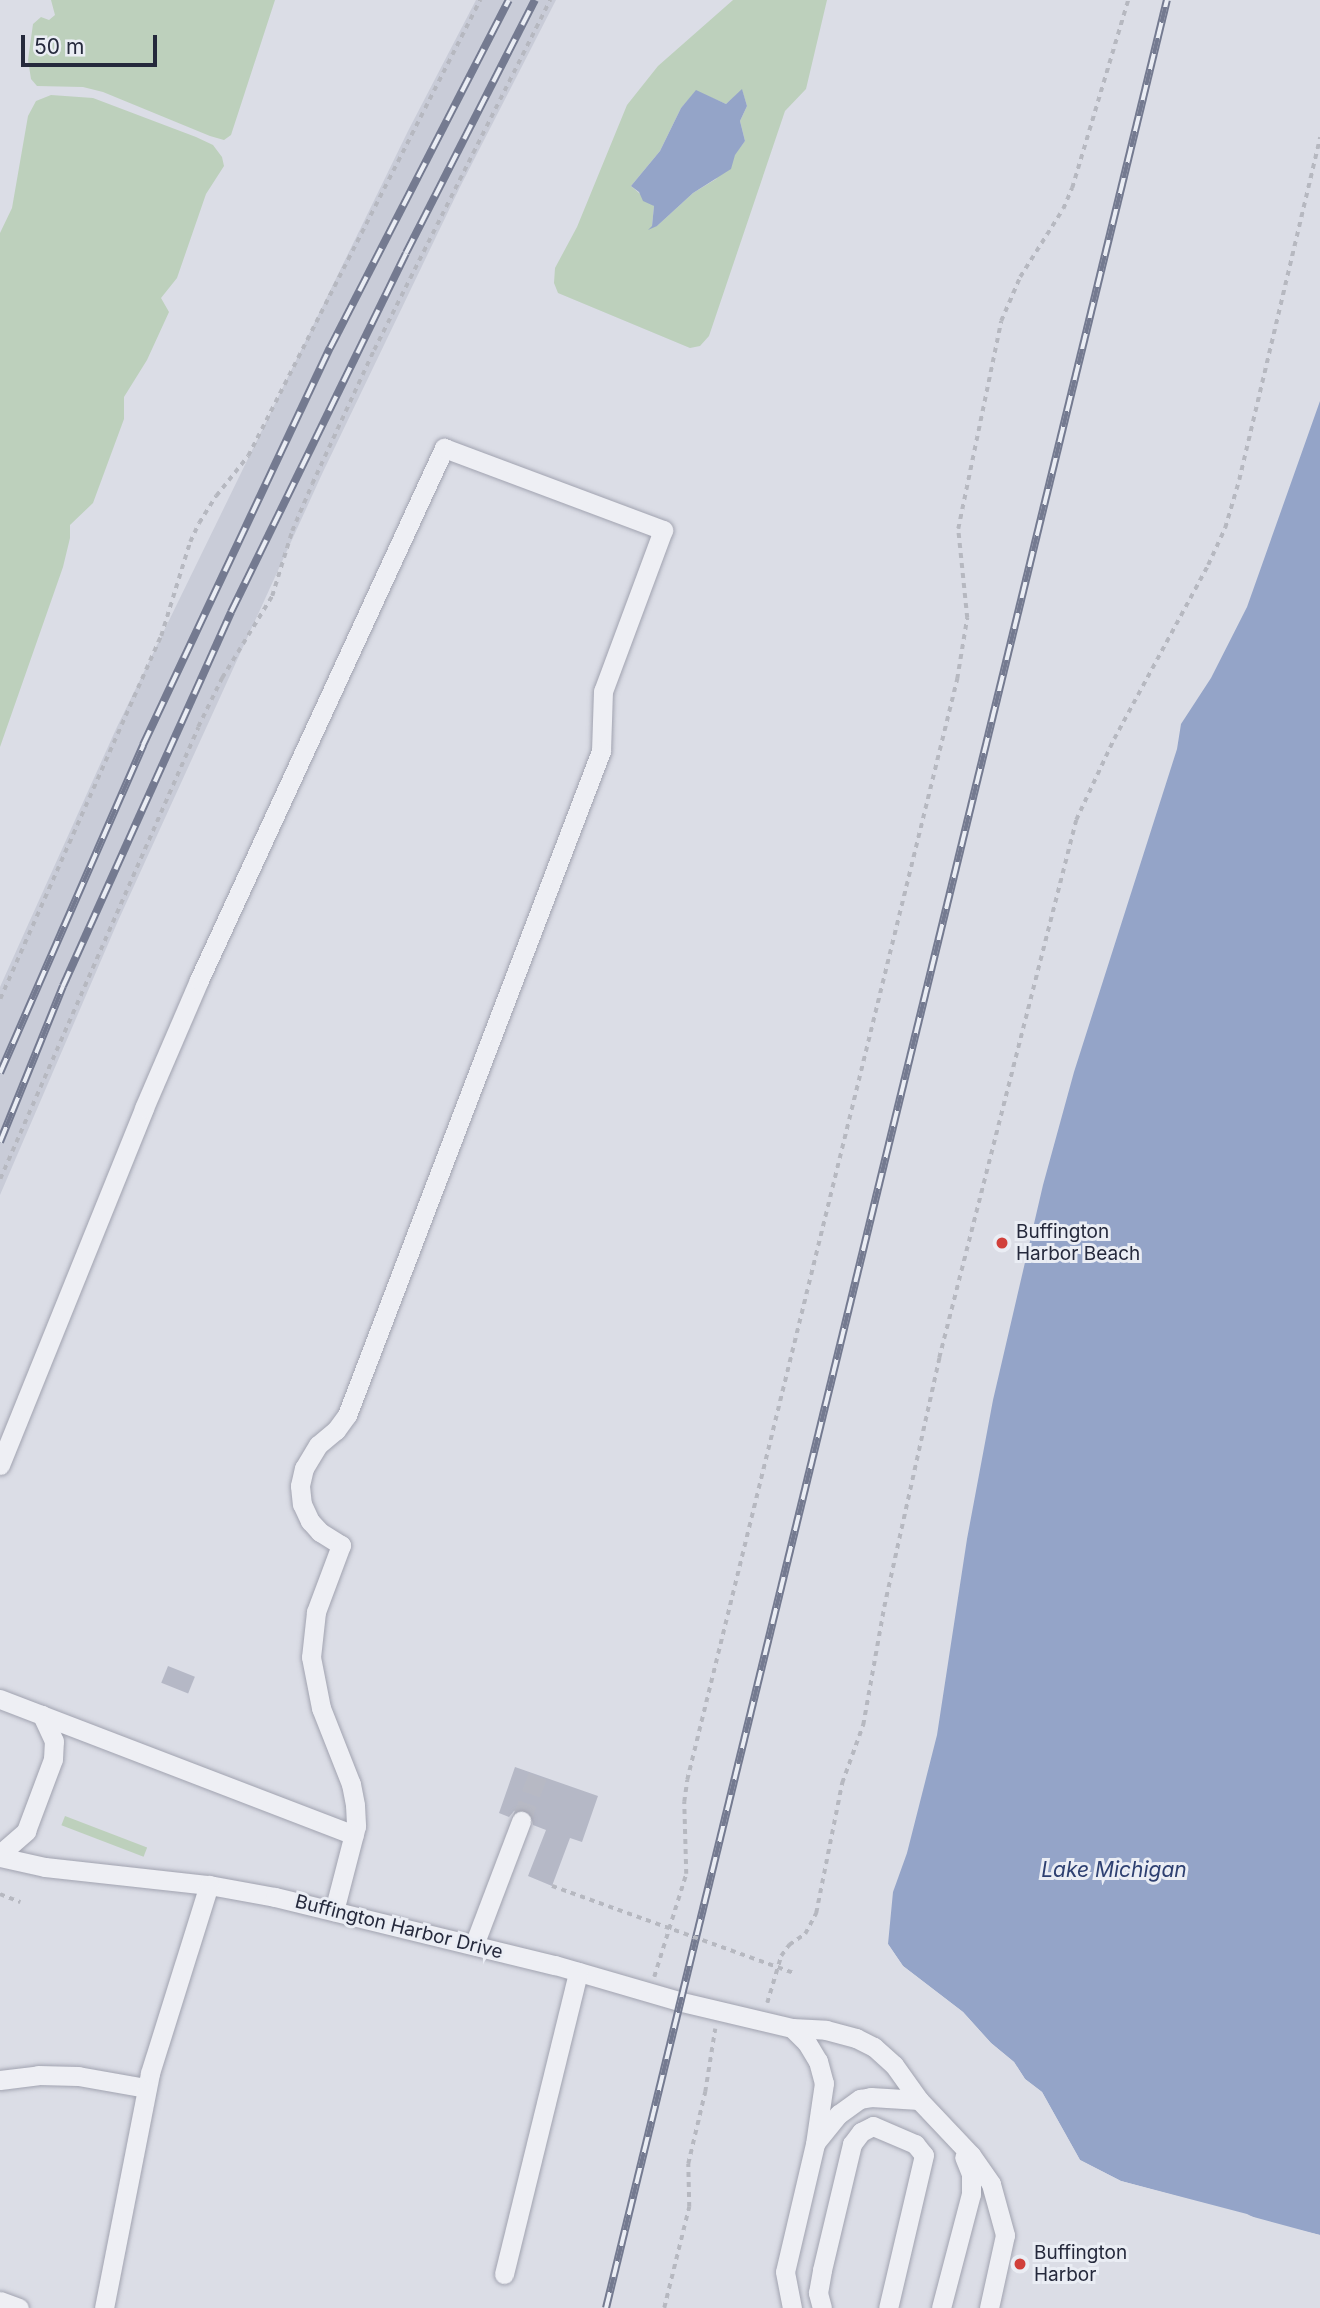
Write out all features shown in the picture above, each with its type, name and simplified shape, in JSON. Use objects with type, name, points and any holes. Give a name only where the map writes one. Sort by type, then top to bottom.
[{"type":"street","points":[[0,1465],[199,979],[444,448],[663,530],[603,691],[601,751],[348,1415],[336,1430],[318,1445],[304,1468],[300,1486],[302,1504],[310,1521],[320,1532],[341,1545],[316,1612],[311,1657],[321,1707],[351,1784],[356,1826],[334,1911]]},
{"type":"street","points":[[0,1699],[354,1835]]},
{"type":"street","points":[[0,1855],[26,1831],[53,1759],[52,1730],[42,1715]]},
{"type":"street","points":[[474,1945],[521,1821]]},
{"type":"street","name":"Buffington Harbor Drive","points":[[0,1855],[45,1867],[209,1885],[334,1911],[762,2021],[792,2028],[826,2030],[874,2047],[894,2065],[919,2100],[991,2183],[1001,2212],[1005,2235],[989,2308]]},
{"type":"street","points":[[104,2308],[146,2088],[209,1885]]},
{"type":"street","points":[[504,2274],[578,1972]]},
{"type":"street","points":[[792,2028],[818,2061],[824,2083],[815,2144],[785,2272],[792,2308]]},
{"type":"street","points":[[0,2080],[38,2075],[66,2076],[146,2088]]},
{"type":"street","points":[[815,2144],[839,2114],[860,2099],[871,2097],[919,2100]]},
{"type":"street","points":[[822,2308],[818,2293],[822,2270],[855,2137],[873,2126],[915,2144],[922,2150],[925,2162],[888,2308]]},
{"type":"street","points":[[922,2150],[949,2132],[968,2167],[972,2186],[941,2308]]},
{"type":"street","points":[[0,2301],[19,2308]]},
{"type":"path","points":[[0,999],[157,647],[199,523],[216,496],[248,456],[480,0]]},
{"type":"path","points":[[0,1179],[198,727],[222,678],[272,596],[292,531],[374,350],[550,0]]},
{"type":"path","points":[[649,1993],[684,1892],[684,1802],[691,1766],[957,680],[967,618],[958,529],[1001,321],[1020,277],[1063,209],[1072,188],[1128,0]]},
{"type":"path","points":[[762,2021],[781,1956],[789,1945],[805,1934],[816,1913],[842,1783],[863,1725],[884,1607],[942,1346],[1076,820],[1114,739],[1208,565],[1225,528],[1239,480],[1320,137]]},
{"type":"path","points":[[552,1886],[793,1973]]},
{"type":"path","points":[[0,1894],[20,1902]]},
{"type":"path","points":[[664,2308],[689,2207],[688,2164],[705,2092],[718,2010]]},
{"type":"shaded area","points":[[476,0],[556,0],[460,187],[322,474],[118,921],[0,1195],[0,987],[116,729],[408,131]]},
{"type":"green space","points":[[51,0],[275,0],[231,135],[224,140],[210,136],[103,92],[83,87],[37,86],[31,79],[28,60],[33,24],[41,17],[49,20],[55,15]]},
{"type":"green space","points":[[733,0],[827,0],[806,89],[785,111],[709,336],[700,346],[690,348],[558,293],[554,283],[555,268],[577,227],[627,105],[658,66]],"holes":[[[742,90],[747,106],[740,121],[745,141],[716,179],[693,193],[657,226],[652,226],[654,206],[631,186],[660,151],[681,108],[696,91],[726,104]]]},
{"type":"green space","points":[[51,95],[93,98],[196,137],[213,145],[222,157],[224,166],[206,194],[177,278],[161,298],[169,312],[147,360],[124,397],[124,419],[93,503],[70,525],[70,538],[63,567],[0,747],[0,233],[12,208],[28,116],[36,101]]},
{"type":"green space","points":[[65,1816],[147,1848],[144,1857],[61,1825]]},
{"type":"water","points":[[742,89],[747,106],[740,121],[745,141],[735,155],[731,169],[693,193],[657,226],[648,230],[652,226],[654,206],[643,201],[639,192],[631,186],[660,151],[681,108],[696,90],[726,104]]},
{"type":"water","name":"Lake Michigan","points":[[1320,401],[1320,2235],[1121,2181],[1080,2160],[1042,2092],[1025,2079],[1014,2062],[991,2043],[963,2012],[903,1966],[888,1944],[893,1892],[907,1853],[937,1735],[967,1539],[993,1400],[1043,1185],[1074,1072],[1177,749],[1181,724],[1211,678],[1247,607]]},
{"type":"pier","points":[[888,1944],[903,1966],[963,2012],[991,2043],[1014,2062],[1025,2079],[1042,2092],[1080,2160],[1121,2181],[1247,2214],[1261,2221],[1320,2235],[1320,2238],[1120,2184],[1078,2163],[1039,2094],[1022,2082],[1011,2064],[988,2046],[961,2014],[901,1968],[889,1952]]},
{"type":"building","points":[[168,1666],[195,1677],[188,1694],[161,1683]]},
{"type":"building","points":[[515,1767],[598,1796],[582,1842],[570,1838],[552,1886],[528,1876],[546,1830],[533,1825],[531,1814],[525,1809],[514,1811],[509,1817],[499,1813]]},
{"type":"tunnel","points":[[521,1821],[538,1775]]},
{"type":"railway","points":[[0,1073],[143,745],[330,348],[509,0]]},
{"type":"railway","points":[[0,1142],[63,986],[231,612],[406,253],[535,0]]},
{"type":"railway","points":[[606,2308],[1167,0]]},
{"type":"place","name":"Buffington Harbor Beach","points":[[1002,1243]]},
{"type":"place","name":"Buffington Harbor","points":[[1020,2264]]}]
